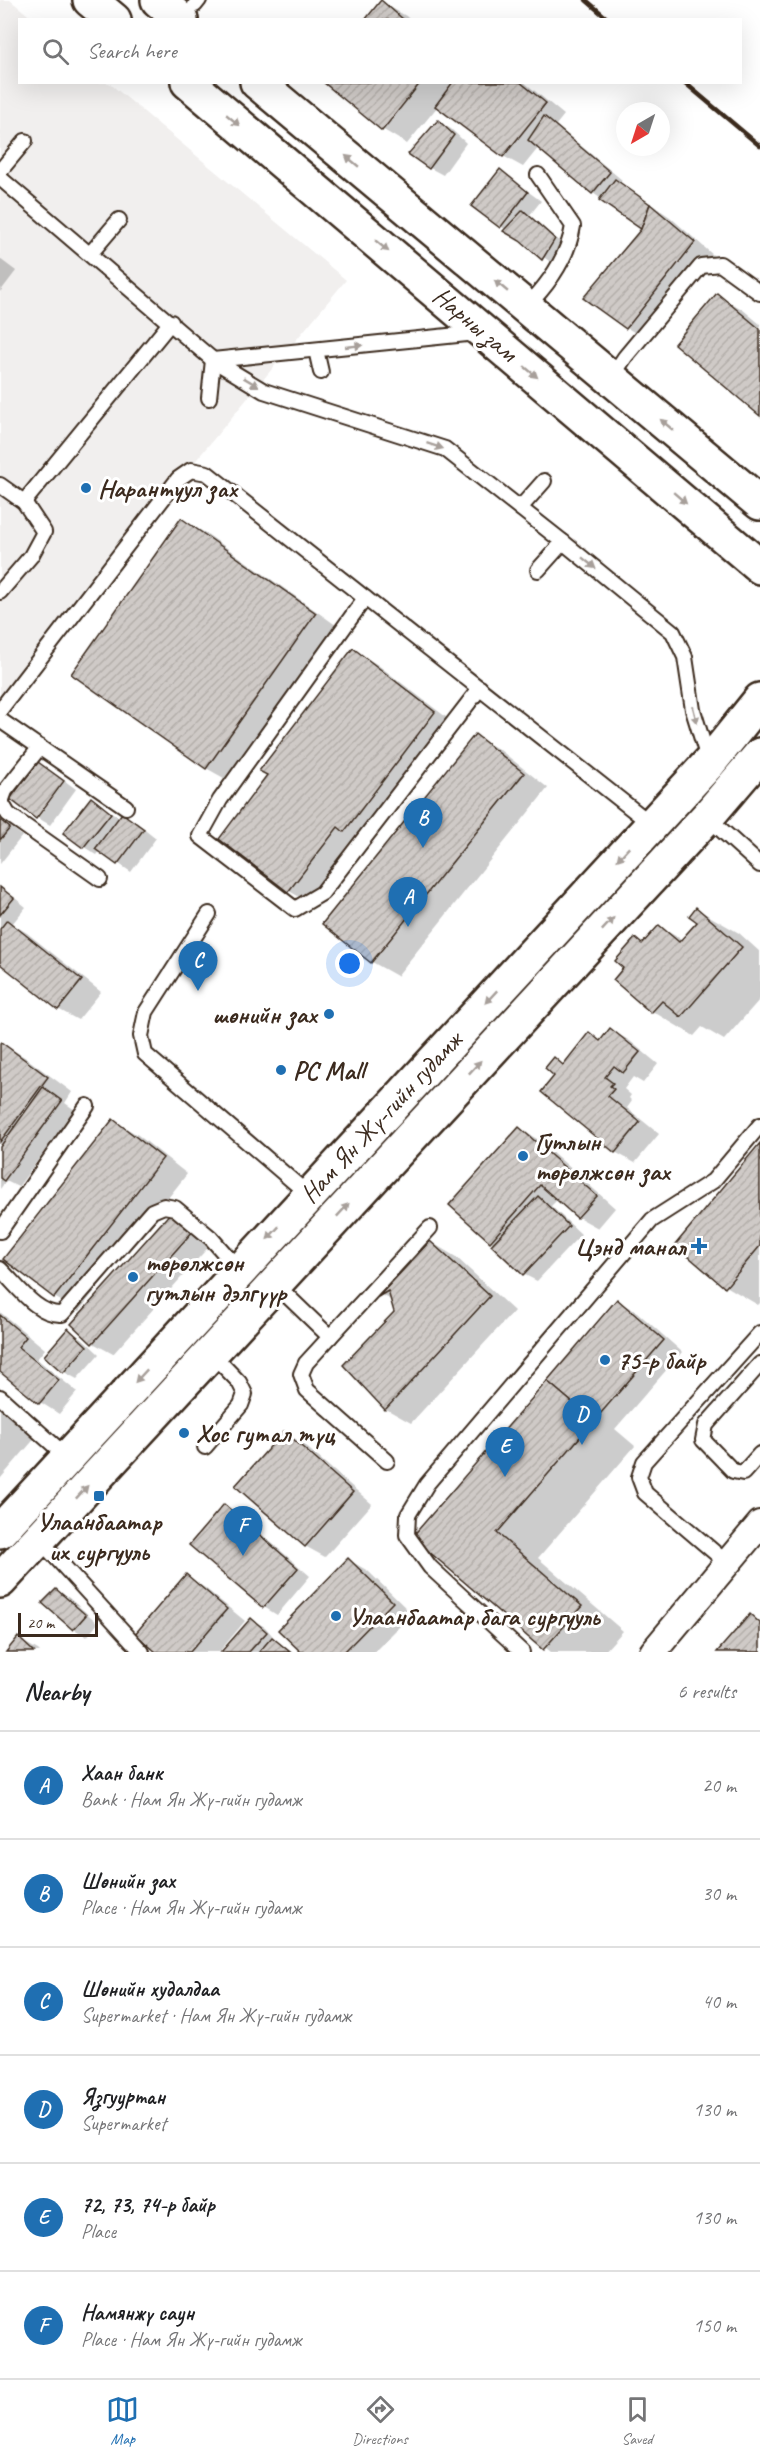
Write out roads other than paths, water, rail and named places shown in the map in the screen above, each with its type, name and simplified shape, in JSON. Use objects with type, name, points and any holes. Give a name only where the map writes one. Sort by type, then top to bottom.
[{"type":"main road","points":[[90,0],[112,18]]},
{"type":"main road","points":[[158,0],[192,8]]},
{"type":"main road","name":"Нарны зам","points":[[190,84],[760,567]]},
{"type":"main road","name":"Нарны зам","points":[[259,84],[760,503]]},
{"type":"main road","name":"Нам Ян Жү-гийн гудамж","points":[[0,1531],[710,762],[760,700]]},
{"type":"main road","name":"Нам Ян Жү-гийн гудамж","points":[[0,1581],[707,817],[760,755]]},
{"type":"street","points":[[653,1652],[760,1524]]},
{"type":"lane","points":[[0,171],[25,141]]},
{"type":"lane","points":[[526,307],[544,290],[569,247],[573,226],[538,175]]},
{"type":"lane","points":[[0,178],[213,360],[264,391],[445,449],[564,542],[673,632],[685,657],[693,710],[710,762]]},
{"type":"lane","points":[[90,254],[119,220]]},
{"type":"lane","points":[[611,378],[625,357],[701,266],[720,264],[760,293]]},
{"type":"lane","points":[[24,502],[171,322]]},
{"type":"lane","points":[[213,360],[485,333]]},
{"type":"lane","points":[[316,350],[321,372]]},
{"type":"lane","points":[[209,398],[213,360]]},
{"type":"lane","points":[[0,710],[178,479],[191,470],[207,473],[651,824]]},
{"type":"lane","points":[[520,508],[544,481]]},
{"type":"lane","points":[[0,485],[24,502],[44,532],[32,555],[0,592]]},
{"type":"lane","points":[[538,570],[564,542]]},
{"type":"lane","points":[[365,597],[220,800],[200,836],[295,909],[322,893],[480,688]]},
{"type":"lane","points":[[0,720],[126,807]]},
{"type":"lane","points":[[40,747],[5,791],[1,802],[8,814],[100,879]]},
{"type":"lane","points":[[679,793],[760,865]]},
{"type":"lane","points":[[209,914],[146,1012],[141,1036],[145,1054],[309,1195]]},
{"type":"lane","points":[[0,1231],[87,1106]]},
{"type":"lane","points":[[522,1652],[430,1567],[407,1535],[408,1515],[427,1484],[652,1220],[714,1181],[760,1125]]},
{"type":"lane","points":[[0,1269],[42,1310],[62,1314],[152,1211],[164,1206],[175,1208],[212,1238],[239,1270]]},
{"type":"lane","points":[[387,1461],[307,1390],[301,1374],[306,1363],[430,1228]]},
{"type":"lane","points":[[275,1284],[330,1337]]},
{"type":"lane","points":[[727,1563],[645,1493],[639,1477],[644,1462],[760,1333]]},
{"type":"lane","points":[[205,1447],[241,1405],[245,1394],[239,1382],[211,1353]]},
{"type":"lane","points":[[760,1364],[706,1425],[703,1440],[734,1471],[743,1473],[760,1454]]},
{"type":"lane","points":[[0,1397],[67,1456]]},
{"type":"lane","points":[[39,1539],[142,1652]]},
{"type":"railway","points":[[586,0],[607,18]]},
{"type":"railway","points":[[686,84],[760,146]]},
{"type":"place","name":"Нарантуул зах","points":[[86,488]]},
{"type":"place","name":"Шөнийн зах","points":[[423,848]]},
{"type":"place","name":"Хаан банк","points":[[408,927]]},
{"type":"place","name":"Шөнийн худалдаа","points":[[198,991]]},
{"type":"place","name":"шөнийн зах","points":[[329,1014]]},
{"type":"place","name":"PC Mall","points":[[281,1070]]},
{"type":"place","name":"Гутлын төрөлжсөн зах","points":[[523,1156]]},
{"type":"place","name":"Цэнд манал","points":[[699,1246]]},
{"type":"place","name":"төрөлжсөн гутлын дэлгүүр","points":[[133,1277]]},
{"type":"place","name":"75-р байр","points":[[605,1360]]},
{"type":"place","name":"Хос гутал түц","points":[[184,1433]]},
{"type":"place","name":"Язгууртан","points":[[582,1445]]},
{"type":"place","name":"72, 73, 74-р байр","points":[[505,1477]]},
{"type":"place","name":"Улаанбаатар их сургууль","points":[[99,1496]]},
{"type":"place","name":"Намянжү саун","points":[[243,1556]]},
{"type":"place","name":"Улаанбаатар бага сургууль","points":[[336,1616]]}]
